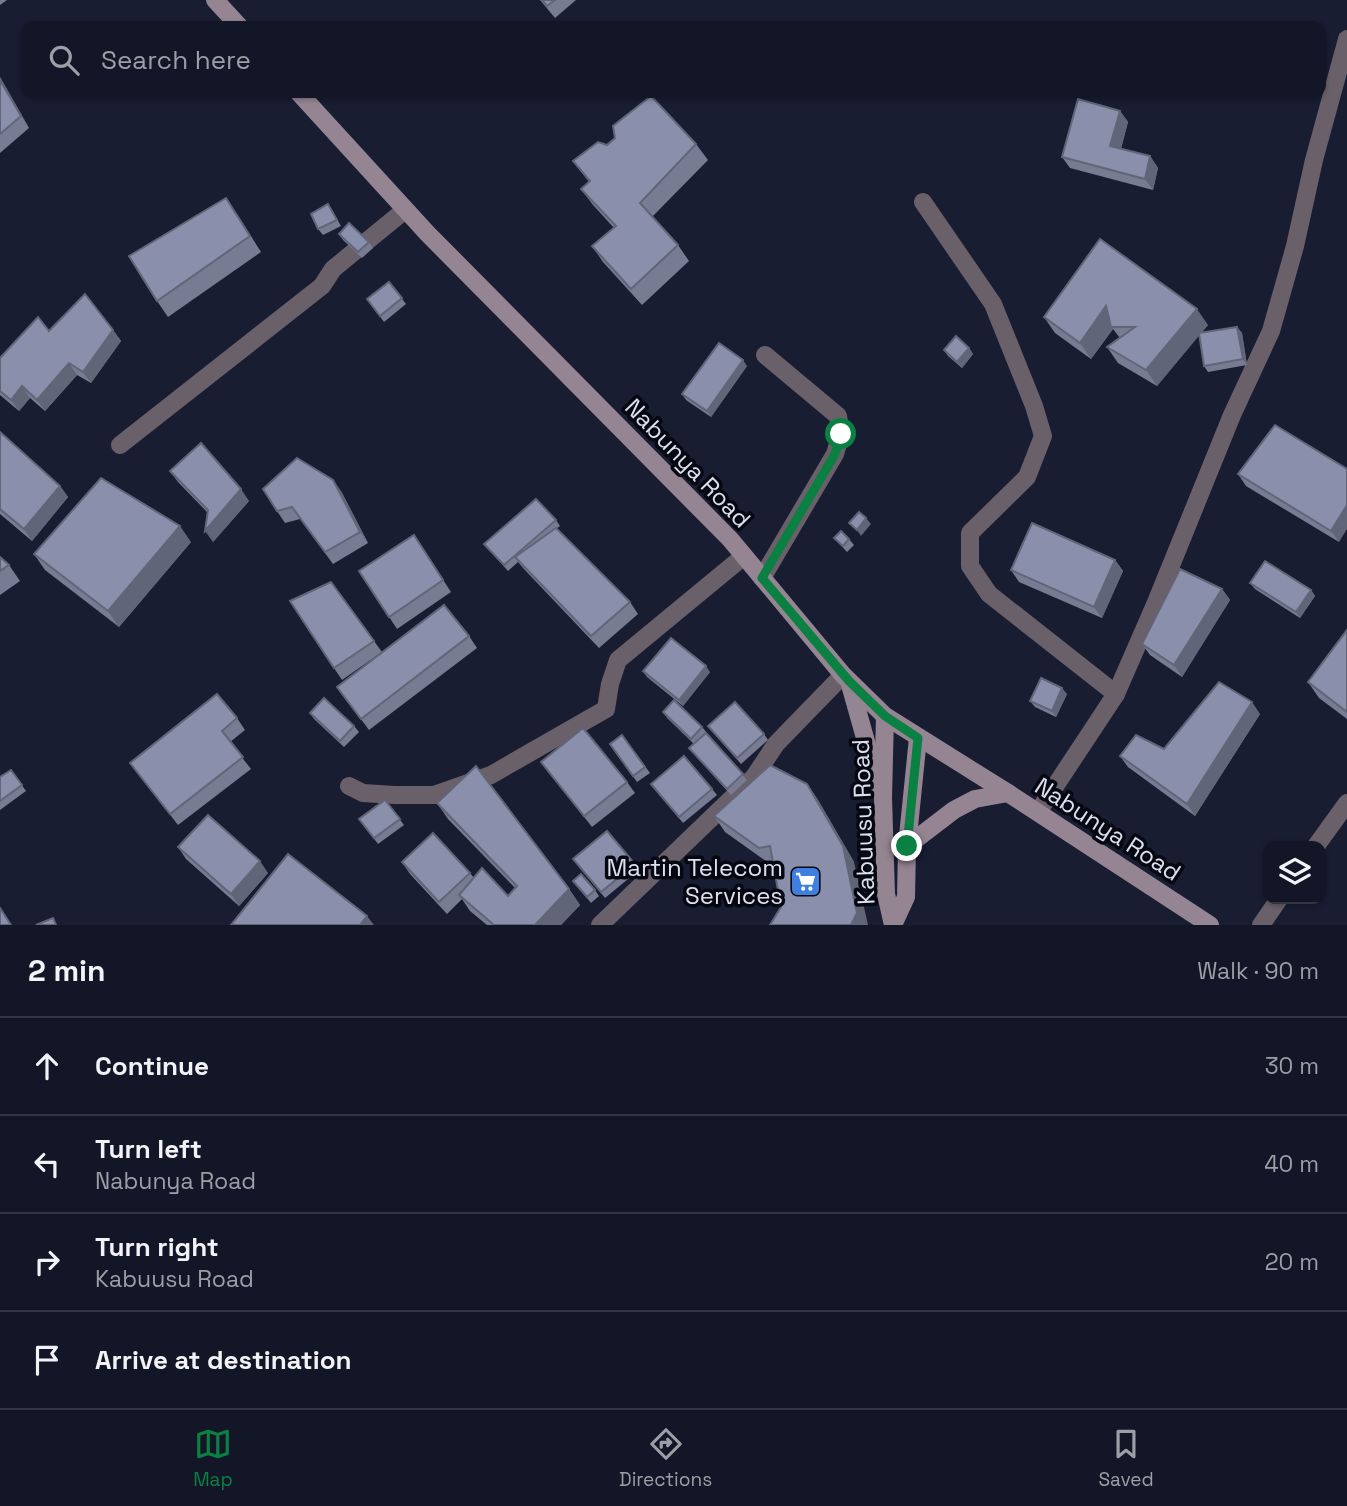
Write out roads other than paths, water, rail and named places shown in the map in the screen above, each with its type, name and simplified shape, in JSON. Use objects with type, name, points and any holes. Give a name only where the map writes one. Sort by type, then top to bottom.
[{"type":"main road","points":[[215,0],[234,21]]},
{"type":"main road","name":"Nabunya Road","points":[[304,98],[405,210],[730,539],[846,678],[885,716],[1210,925]]},
{"type":"main road","points":[[846,678],[883,797]]},
{"type":"main road","name":"Kabuusu Road","points":[[885,716],[883,797],[886,894],[893,925],[906,897],[907,846],[918,738]]},
{"type":"main road","points":[[907,846],[954,810],[975,799],[1008,793]]},
{"type":"street","points":[[1038,812],[1116,694],[1232,415],[1271,331],[1347,39]]},
{"type":"street","points":[[923,202],[993,304],[1034,406],[1043,436],[1027,477],[970,533],[970,566],[989,594],[1116,694]]},
{"type":"street","points":[[120,445],[322,286],[333,269],[405,210]]},
{"type":"street","points":[[762,578],[835,454],[841,434],[838,416],[765,355]]},
{"type":"street","points":[[349,786],[363,793],[434,795],[491,775],[606,709],[618,660],[744,556]]},
{"type":"street","points":[[600,925],[754,777],[776,744],[846,678]]},
{"type":"street","points":[[1320,841],[1347,803]]},
{"type":"street","points":[[1261,925],[1276,904]]},
{"type":"place","name":"Martin Telecom Services","points":[[806,881]]}]
